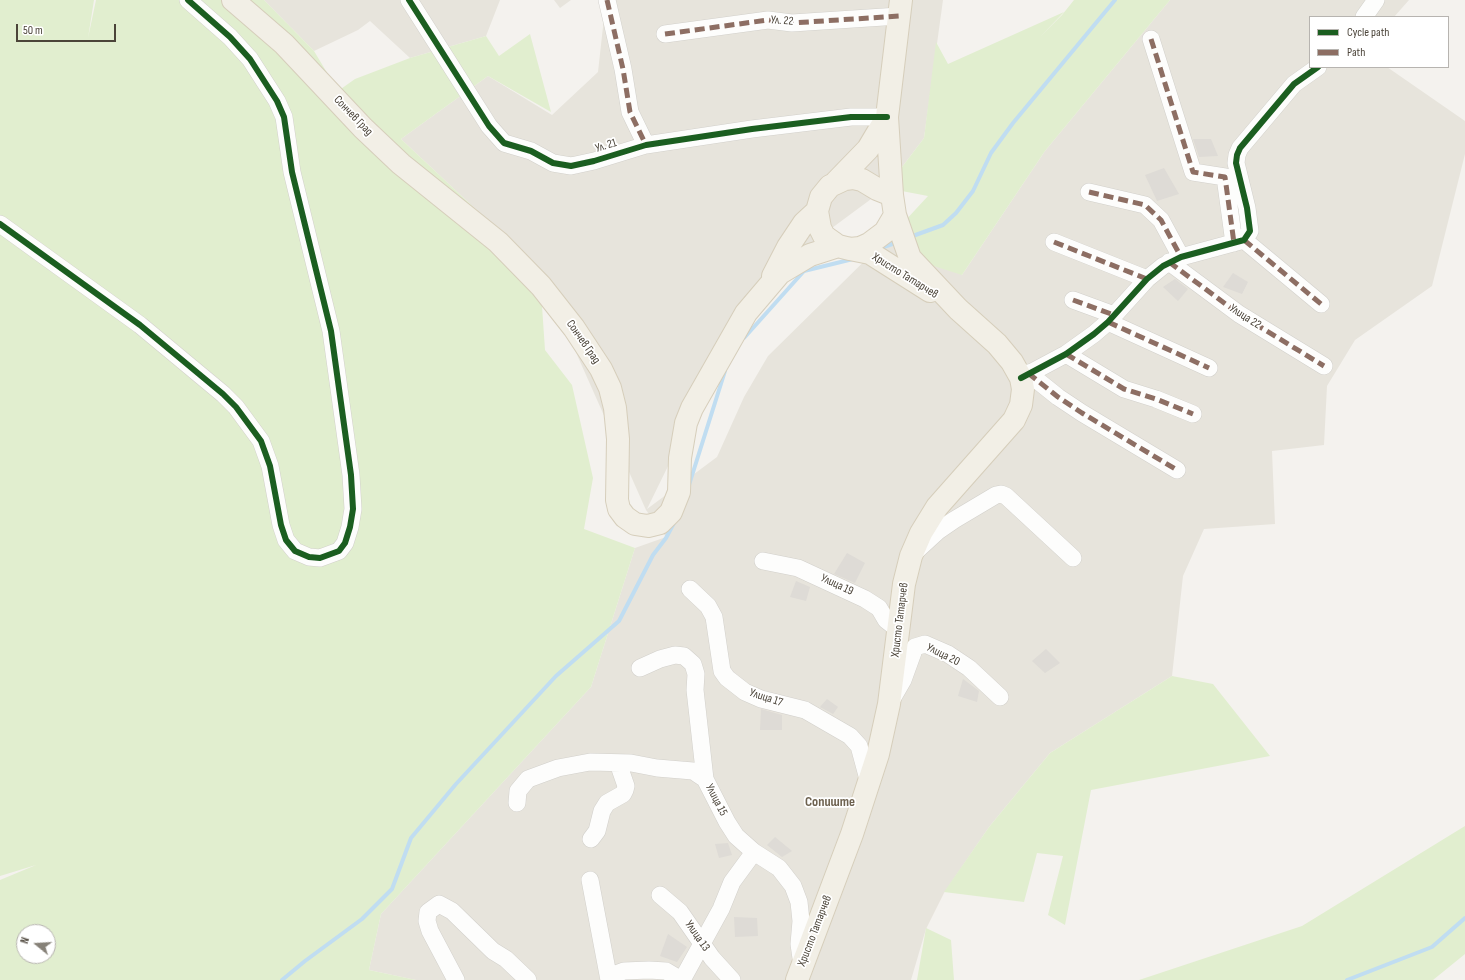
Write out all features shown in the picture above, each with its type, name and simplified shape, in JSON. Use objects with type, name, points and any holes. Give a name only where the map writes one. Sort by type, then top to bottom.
[{"type":"main road","name":"Сончев Град","points":[[233,0],[284,44],[363,128],[401,164],[498,242],[540,286],[574,328],[602,369],[610,388],[615,408],[618,439],[617,500],[625,517],[635,524],[648,526],[660,523],[670,512],[679,492],[680,458],[686,423],[692,408],[746,314],[769,286]]},
{"type":"main road","name":"Христо Татарчев","points":[[800,972],[852,834],[878,754],[889,704],[904,584],[911,556],[921,533],[938,507],[1014,420],[1022,405],[1024,376],[997,344],[958,309],[910,258],[894,205],[887,117],[900,8]]},
{"type":"main road","name":"Христо Татарчев","points":[[836,182],[868,149],[887,117]]},
{"type":"main road","points":[[845,179],[862,180],[878,189],[894,205],[885,232],[869,244],[860,248],[844,248],[810,255],[780,273],[769,286],[788,247],[804,223],[816,211],[825,191],[836,182],[845,179]]},
{"type":"main road","points":[[816,211],[817,220],[822,232],[830,242],[844,248]]},
{"type":"main road","name":"Христо Татарчев","points":[[844,248],[870,253],[958,309]]},
{"type":"street","points":[[0,224],[140,325],[223,394],[236,407],[261,441],[270,466],[281,525],[286,540],[295,551],[309,558],[320,558],[339,551],[345,543],[350,527],[353,509],[352,475],[331,331],[292,172],[284,118],[277,101],[250,59],[230,37],[188,0]]},
{"type":"street","name":"Ул. 21","points":[[409,0],[489,126],[504,143],[531,151],[553,163],[571,166],[594,161],[646,145],[752,129],[843,118],[887,117]]},
{"type":"street","points":[[607,0],[624,69],[630,112],[646,145]]},
{"type":"street","points":[[1365,16],[1376,0]]},
{"type":"street","name":"Ул. 22","points":[[665,34],[768,20],[792,23],[900,8]]},
{"type":"street","points":[[1151,39],[1193,172],[1225,177],[1239,241],[1321,304]]},
{"type":"street","points":[[1024,376],[1066,354],[1094,334],[1111,318],[1147,278],[1175,260],[1239,241],[1250,231],[1247,208],[1236,163],[1237,155],[1240,148],[1294,84],[1317,68]]},
{"type":"street","name":"Улица 22","points":[[1089,192],[1145,205],[1161,220],[1175,260],[1239,314],[1324,366]]},
{"type":"street","points":[[1054,242],[1147,278]]},
{"type":"street","points":[[1073,300],[1209,368]]},
{"type":"street","points":[[1066,354],[1124,389],[1156,399],[1193,414]]},
{"type":"street","points":[[1024,376],[1177,470]]},
{"type":"street","points":[[911,556],[938,531],[996,495],[1001,494],[1006,496],[1074,558]]},
{"type":"street","name":"Улица 19","points":[[763,561],[798,568],[865,599],[879,608],[886,620],[899,630]]},
{"type":"street","name":"Улица 17","points":[[690,590],[708,606],[714,617],[722,671],[727,678],[745,692],[761,699],[805,710],[850,736],[859,746],[869,783]]},
{"type":"street","name":"Улица 20","points":[[889,704],[903,680],[915,647],[925,644],[948,654],[970,668],[1000,697]]},
{"type":"street","name":"Улица 15","points":[[640,668],[660,659],[675,655],[684,656],[693,664],[696,674],[695,690],[705,779],[727,822],[736,836],[754,852],[779,868],[793,886],[799,902],[800,972]]},
{"type":"street","points":[[517,803],[518,791],[523,783],[536,775],[558,768],[590,762],[631,763],[657,768],[693,770],[705,779]]},
{"type":"street","points":[[591,839],[597,831],[602,811],[608,802],[624,794],[625,790],[618,763]]},
{"type":"street","points":[[590,880],[609,980],[616,974],[624,971],[649,970],[666,971],[681,980],[721,909],[732,882],[754,852]]},
{"type":"street","name":"Улица 13","points":[[660,895],[680,912],[702,945],[732,980]]},
{"type":"street","points":[[456,980],[430,931],[427,921],[428,912],[439,904],[452,911],[492,951],[506,959],[528,980]]},
{"type":"shaded area","points":[[264,0],[500,0],[486,36],[410,58],[370,21],[358,30],[314,51]]},
{"type":"shaded area","points":[[554,0],[571,0],[560,8]]},
{"type":"shaded area","points":[[606,0],[943,0],[924,138],[886,188],[790,259],[744,311],[647,509],[717,457],[744,397],[768,356],[903,223],[962,275],[1045,151],[1170,0],[1409,0],[1395,16],[1309,16],[1309,68],[1388,68],[1465,121],[1465,154],[1432,286],[1355,340],[1327,386],[1324,445],[1272,451],[1275,524],[1204,529],[1183,576],[1172,676],[1050,753],[989,827],[944,893],[926,929],[911,980],[416,980],[369,970],[381,914],[591,687],[635,548],[666,537],[646,510],[542,276],[501,233],[401,139],[488,76],[552,115],[598,72]]},
{"type":"green space","points":[[0,0],[94,0],[88,38],[96,0],[264,0],[314,51],[338,91],[355,79],[410,58],[486,36],[499,56],[530,34],[551,112],[488,76],[401,139],[501,233],[543,289],[542,306],[545,350],[572,385],[593,478],[584,529],[635,548],[591,687],[381,914],[369,970],[416,980],[0,980],[0,880],[36,865],[0,876]]},
{"type":"green space","points":[[1074,0],[1170,0],[1045,151],[962,275],[918,261],[903,223],[928,196],[886,188],[924,138],[936,42],[948,64],[1064,12],[1040,37],[1062,15]]},
{"type":"green space","points":[[1172,676],[1213,684],[1270,756],[1091,790],[1065,925],[1048,915],[1063,856],[1037,853],[1024,902],[944,892],[989,827],[1050,753]]},
{"type":"green space","points":[[1465,826],[1465,954],[1433,980],[1139,980],[1302,926]]},
{"type":"green space","points":[[926,928],[951,940],[954,980],[917,980]]},
{"type":"building","points":[[1193,139],[1211,139],[1218,156],[1199,157]]},
{"type":"building","points":[[1164,168],[1179,194],[1157,201],[1145,175]]},
{"type":"building","points":[[1233,273],[1248,282],[1242,294],[1223,287]]},
{"type":"building","points":[[1175,279],[1188,289],[1178,301],[1163,287]]},
{"type":"building","points":[[847,553],[865,563],[855,583],[834,574]]},
{"type":"building","points":[[796,581],[810,587],[806,601],[790,597]]},
{"type":"building","points":[[1046,649],[1060,663],[1045,673],[1032,661]]},
{"type":"building","points":[[963,679],[979,691],[977,702],[958,696]]},
{"type":"building","points":[[827,699],[838,707],[833,714],[820,707]]},
{"type":"building","points":[[761,709],[782,715],[782,730],[760,730]]},
{"type":"building","points":[[775,837],[792,851],[782,857],[767,845]]},
{"type":"building","points":[[728,843],[732,855],[719,858],[715,844]]},
{"type":"building","points":[[734,917],[757,918],[758,936],[735,937]]},
{"type":"building","points":[[668,934],[687,947],[677,962],[660,956]]},
{"type":"waterway","points":[[910,237],[943,225],[956,213],[973,191],[991,153],[1013,123],[1115,0]]},
{"type":"waterway","points":[[878,249],[898,242]]},
{"type":"waterway","points":[[744,338],[804,271],[853,259]]},
{"type":"waterway","points":[[689,485],[725,371]]},
{"type":"waterway","points":[[282,980],[362,919],[392,889],[411,838],[456,784],[556,676],[619,621],[653,555],[666,538],[674,523]]},
{"type":"waterway","points":[[1347,980],[1432,947],[1465,918]]},
{"type":"marked path","points":[[607,0],[623,69],[630,112],[646,145]]},
{"type":"marked path","points":[[665,34],[768,20],[792,23],[899,16]]},
{"type":"marked path","points":[[1151,39],[1193,172],[1225,177],[1234,243]]},
{"type":"marked path","points":[[1089,192],[1145,205],[1161,220],[1181,257]]},
{"type":"marked path","points":[[1244,240],[1321,304]]},
{"type":"marked path","points":[[1054,242],[1147,279]]},
{"type":"marked path","points":[[1169,262],[1239,314],[1324,366]]},
{"type":"marked path","points":[[1073,300],[1114,315]]},
{"type":"marked path","points":[[1108,322],[1209,368]]},
{"type":"marked path","points":[[1066,354],[1124,389],[1156,399],[1193,414]]},
{"type":"marked path","points":[[1028,373],[1058,397],[1082,413],[1177,470]]},
{"type":"cycle path","points":[[0,224],[140,325],[223,394],[236,407],[261,441],[270,466],[281,525],[286,540],[295,551],[309,557],[320,558],[339,551],[345,543],[350,527],[353,509],[351,475],[331,331],[292,172],[284,117],[277,101],[250,59],[230,37],[188,0]]},
{"type":"cycle path","points":[[409,0],[489,126],[504,143],[531,151],[553,163],[571,166],[594,161],[646,145],[752,129],[851,117],[887,117]]},
{"type":"cycle path","points":[[1021,378],[1066,354],[1094,334],[1108,322],[1147,279],[1163,266],[1181,257],[1244,240],[1250,231],[1247,208],[1236,163],[1237,155],[1240,148],[1294,84],[1317,68]]},
{"type":"district","name":"Сопиште","points":[[830,802]]}]
